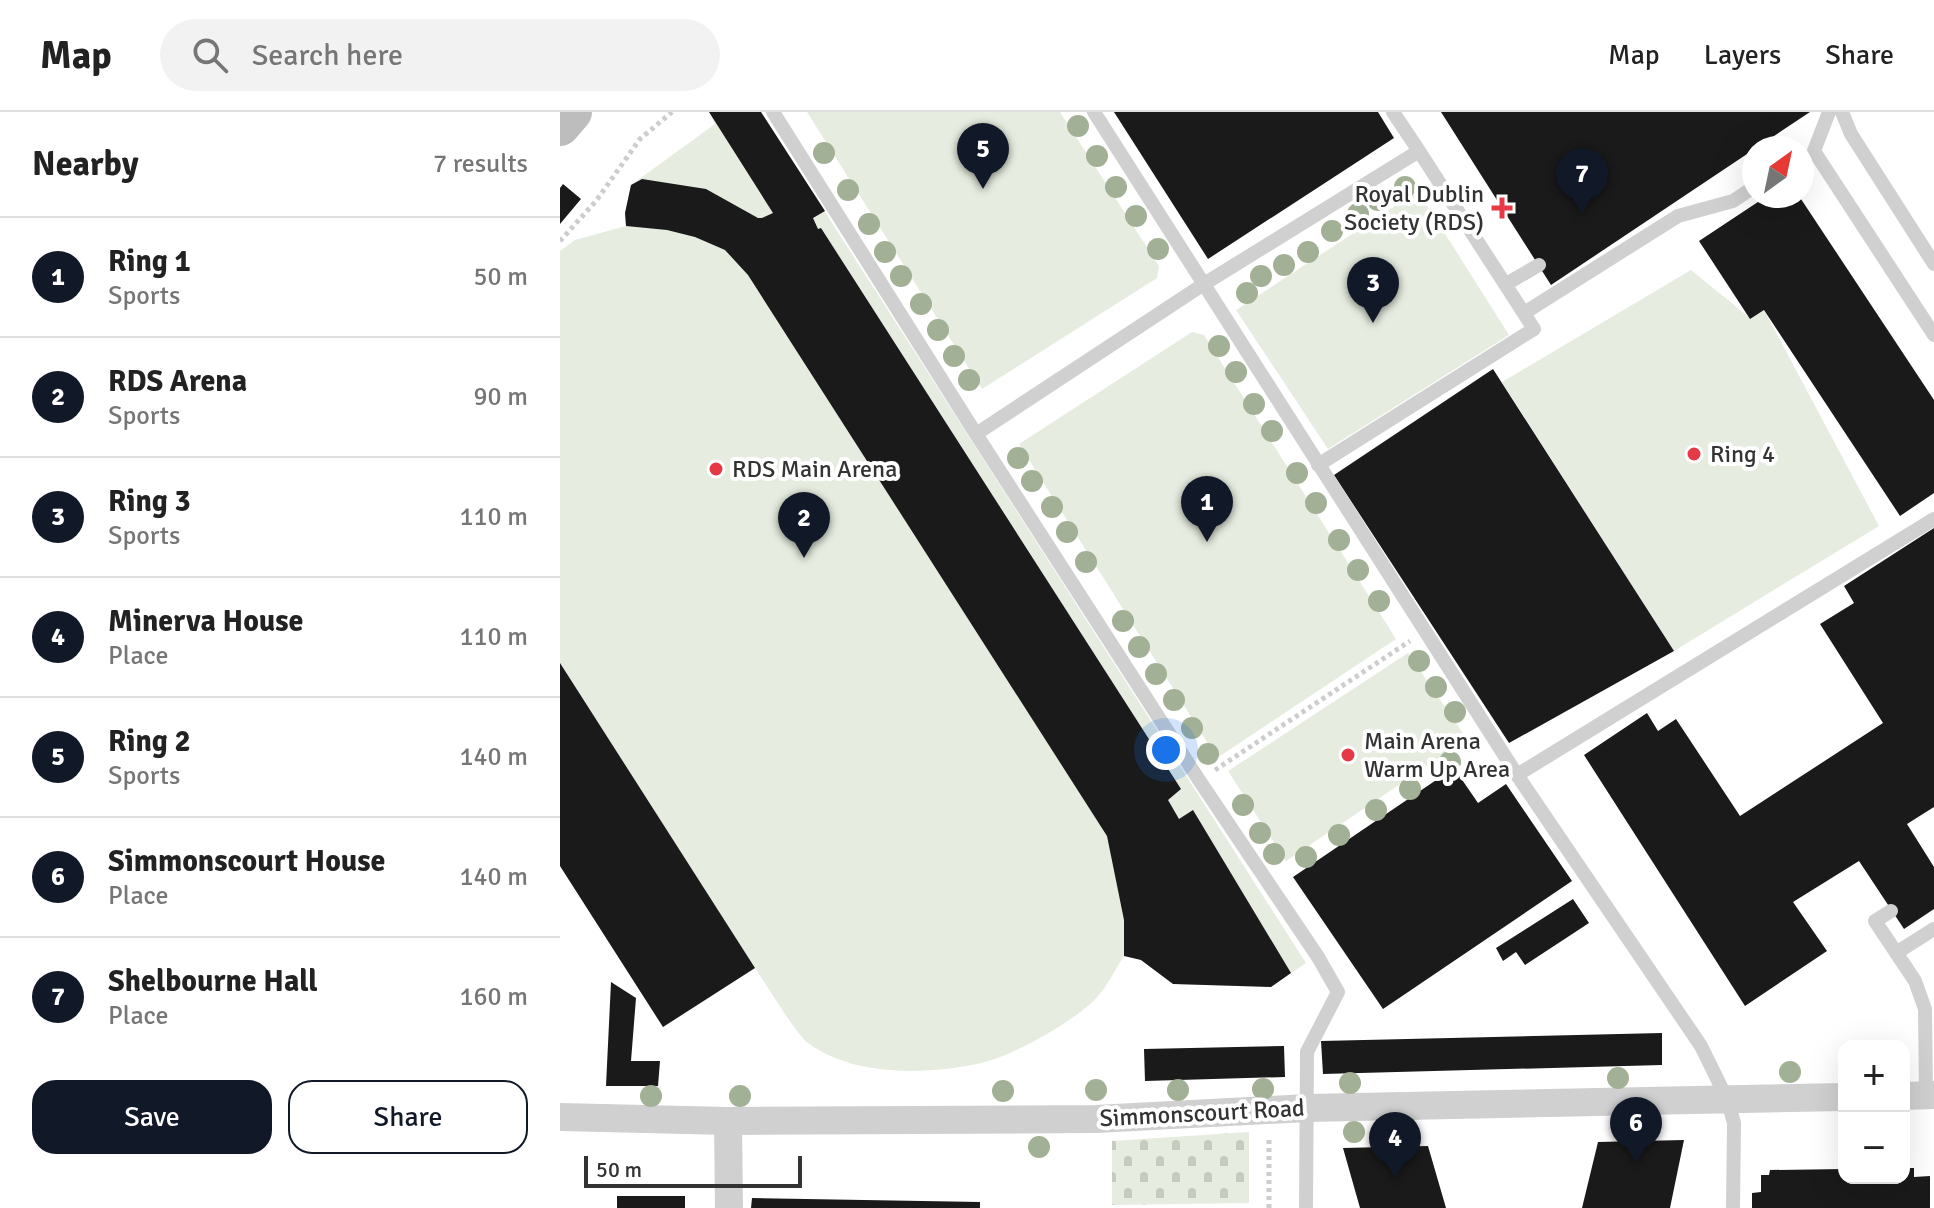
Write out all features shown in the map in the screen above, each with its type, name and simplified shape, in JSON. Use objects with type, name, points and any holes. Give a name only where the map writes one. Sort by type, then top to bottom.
[{"type":"main road","points":[[560,126],[572,112]]},
{"type":"street","name":"Simmonscourt Road","points":[[560,1117],[728,1121],[1096,1119],[1307,1108],[1838,1097]]},
{"type":"street","points":[[728,1121],[729,1208]]},
{"type":"lane","points":[[773,112],[976,434],[1338,992],[1307,1052],[1306,1208]]},
{"type":"lane","points":[[1094,112],[1517,775],[1701,1046],[1727,1099],[1734,1123],[1733,1208]]},
{"type":"lane","points":[[1318,465],[1534,329],[1393,112]]},
{"type":"lane","points":[[1814,143],[1829,112]]},
{"type":"lane","points":[[1842,112],[1851,134],[1934,264]]},
{"type":"lane","points":[[976,434],[1204,284],[1419,151]]},
{"type":"lane","points":[[1814,164],[1934,335]]},
{"type":"lane","points":[[1524,313],[1678,216],[1733,201],[1742,195]]},
{"type":"lane","points":[[1506,284],[1539,265]]},
{"type":"lane","points":[[1517,775],[1934,519]]},
{"type":"lane","points":[[1891,911],[1875,921],[1915,981],[1925,1009],[1921,1096]]},
{"type":"lane","points":[[1896,953],[1934,929]]},
{"type":"path","points":[[560,241],[596,201],[640,139],[672,112]]},
{"type":"path","points":[[1199,780],[1424,631]]},
{"type":"path","points":[[1269,1110],[1269,1208]]},
{"type":"green space","name":"RDS Main Arena","points":[[709,112],[761,112],[1306,963],[1271,987],[1173,984],[1141,960],[1124,956],[1097,997],[1059,1026],[1026,1046],[994,1059],[938,1070],[869,1067],[826,1054],[803,1038],[755,968],[663,1027],[560,866],[560,251],[575,240],[626,226],[625,213],[631,185],[715,124]]},
{"type":"green space","points":[[807,112],[1060,112],[1159,266],[1157,278],[982,389]]},
{"type":"green space","points":[[1418,191],[1509,335],[1328,449],[1236,310]]},
{"type":"green space","name":"Ring 4","points":[[1691,270],[1750,318],[1764,310],[1879,526],[1674,651],[1502,382]]},
{"type":"green space","points":[[1192,332],[1204,335],[1396,639],[1217,758],[1019,444]]},
{"type":"green space","name":"Main Arena Warm Up Area","points":[[1408,653],[1467,739],[1286,861],[1228,771]]},
{"type":"green space","points":[[1249,1132],[1249,1203],[1112,1205],[1112,1141]]},
{"type":"building","points":[[709,112],[761,112],[825,211],[813,218],[818,229],[821,228],[1181,789],[1168,800],[1179,819],[1193,810],[1291,973],[1271,987],[1173,984],[1141,960],[1124,956],[1124,920],[1107,836],[748,275],[725,250],[695,237],[667,230],[626,226],[625,213],[631,185],[642,179],[706,189],[758,218],[773,213]]},
{"type":"building","points":[[1114,112],[1378,112],[1394,138],[1208,259]]},
{"type":"building","points":[[1441,112],[1810,112],[1774,136],[1742,136],[1742,157],[1551,285]]},
{"type":"building","points":[[563,184],[581,199],[560,224],[560,188]]},
{"type":"building","points":[[1749,208],[1807,208],[1934,400],[1934,493],[1900,516],[1764,310],[1750,319],[1699,241]]},
{"type":"building","points":[[1493,369],[1674,651],[1509,743],[1334,475]]},
{"type":"building","points":[[1934,528],[1934,807],[1907,824],[1934,867],[1934,909],[1904,929],[1859,861],[1793,902],[1827,951],[1745,1006],[1584,755],[1647,713],[1658,731],[1676,719],[1740,816],[1883,723],[1820,624],[1854,603],[1844,586]]},
{"type":"building","points":[[560,663],[755,968],[663,1027],[560,866]]},
{"type":"building","points":[[1454,768],[1478,803],[1506,784],[1572,881],[1383,1009],[1293,877]]},
{"type":"building","points":[[1573,899],[1589,923],[1525,965],[1516,952],[1503,961],[1496,948]]},
{"type":"building","points":[[611,982],[636,998],[631,1061],[660,1061],[658,1086],[606,1086]]},
{"type":"building","points":[[1662,1033],[1662,1065],[1323,1074],[1321,1041]]},
{"type":"building","points":[[1284,1046],[1285,1077],[1145,1081],[1144,1049]]},
{"type":"building","points":[[1684,1140],[1670,1208],[1582,1208],[1598,1142]]},
{"type":"building","points":[[1428,1146],[1446,1208],[1360,1208],[1343,1148]]},
{"type":"building","points":[[1910,1168],[1914,1168],[1914,1177],[1930,1176],[1930,1208],[1752,1208],[1752,1193],[1761,1192],[1761,1175],[1769,1175],[1770,1170],[1838,1169],[1838,1184],[1910,1184]]},
{"type":"building","points":[[617,1196],[685,1196],[685,1208],[617,1208]]},
{"type":"building","points":[[752,1198],[980,1202],[980,1208],[751,1208]]},
{"type":"place","name":"Ring 2","points":[[983,189]]},
{"type":"place","name":"Royal Dublin Society (RDS)","points":[[1502,208]]},
{"type":"place","name":"Shelbourne Hall","points":[[1582,214]]},
{"type":"place","name":"Ring 3","points":[[1373,323]]},
{"type":"place","name":"Ring 4","points":[[1694,454]]},
{"type":"place","name":"RDS Main Arena","points":[[716,469]]},
{"type":"place","name":"Ring 1","points":[[1207,542]]},
{"type":"place","name":"RDS Arena","points":[[804,558]]},
{"type":"place","name":"Main Arena Warm Up Area","points":[[1348,755]]},
{"type":"place","name":"Simmonscourt House","points":[[1636,1163]]},
{"type":"place","name":"Minerva House","points":[[1395,1178]]}]
